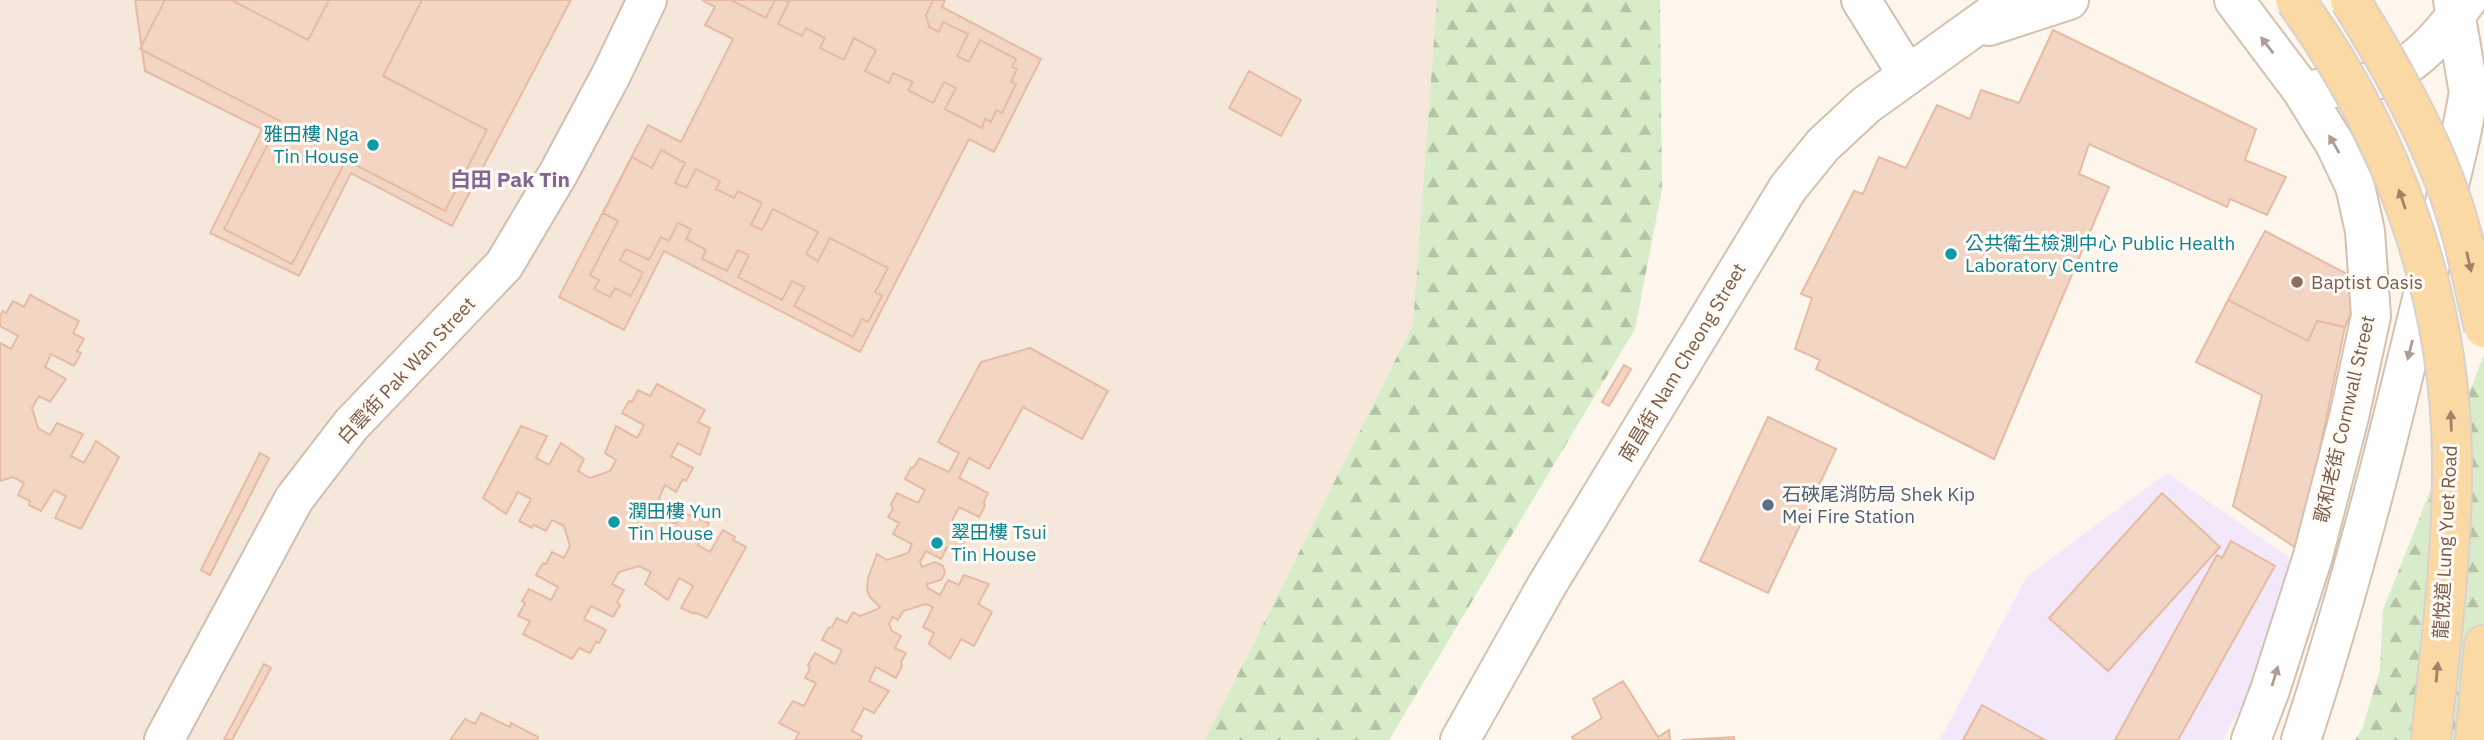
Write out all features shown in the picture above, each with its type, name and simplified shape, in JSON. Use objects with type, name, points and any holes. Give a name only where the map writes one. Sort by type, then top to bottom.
[{"type":"main road","name":"白雲街 Pak Wan Street","points":[[164,740],[294,499],[351,425],[504,265],[558,174],[611,75],[647,0]]},
{"type":"main road","points":[[1861,0],[1907,74]]},
{"type":"main road","name":"南昌街 Nam Cheong Street","points":[[1460,740],[1554,573],[1788,188],[1823,145],[1866,105],[2012,0]]},
{"type":"main road","name":"南昌街 Nam Cheong Street","points":[[1963,34],[2069,0]]},
{"type":"main road","name":"歌和老街 Cornwall Street","points":[[2234,0],[2301,89],[2335,144],[2355,186],[2365,231],[2371,316],[2349,417],[2312,556],[2270,690],[2251,740]]},
{"type":"main road","name":"龍悅道 Lung Yuet Road","points":[[2295,0],[2332,54],[2375,132],[2410,220],[2437,317],[2450,411],[2451,500],[2431,740]]},
{"type":"main road","points":[[2350,0],[2412,107],[2443,177],[2467,252],[2484,328]]},
{"type":"main road","points":[[2301,89],[2356,86],[2399,72],[2416,59],[2459,5]]},
{"type":"main road","points":[[2301,740],[2353,569],[2392,424],[2460,139],[2469,93],[2459,5]]},
{"type":"main road","points":[[2475,740],[2484,645]]},
{"type":"shaded area","points":[[0,0],[1621,0],[1411,702],[1389,740],[0,740]]},
{"type":"shaded area","points":[[2167,473],[2289,557],[2285,627],[2223,740],[1940,740],[2027,576]]},
{"type":"green space","points":[[1437,0],[1660,0],[1662,189],[1635,329],[1389,740],[1205,740],[1413,325]]},
{"type":"green space","points":[[2484,355],[2484,740],[2355,740],[2362,729],[2380,670],[2383,610]]},
{"type":"building","name":"雅田樓 Nga Tin House","points":[[135,0],[571,0],[452,226],[351,173],[299,276],[210,233],[262,129],[145,71]]},
{"type":"building","name":"雅田樓 Nga Tin House","points":[[165,0],[231,0],[308,40],[329,0],[422,0],[383,76],[487,130],[445,211],[346,160],[292,264],[224,229],[280,121],[140,49]]},
{"type":"building","points":[[702,0],[945,0],[942,7],[1041,59],[994,152],[969,139],[860,352],[664,251],[624,330],[559,297],[648,125],[681,142],[733,39],[705,25],[715,7]]},
{"type":"building","points":[[731,0],[775,0],[766,18]]},
{"type":"building","points":[[784,0],[933,0],[926,15],[929,27],[939,32],[943,22],[968,34],[957,56],[969,62],[980,40],[1016,59],[1012,67],[1017,69],[1011,82],[1016,84],[1002,113],[996,110],[991,122],[985,119],[982,128],[945,109],[956,88],[944,82],[933,103],[908,90],[913,82],[893,73],[889,83],[865,71],[876,50],[854,38],[844,60],[820,48],[825,38],[806,28],[802,36],[778,24],[789,2]]},
{"type":"building","name":"公共衛生檢測中心 Public Health Laboratory Centre","points":[[2053,30],[2256,129],[2245,160],[2286,177],[2267,215],[2230,199],[2227,207],[2089,144],[2079,174],[2109,187],[1994,459],[1816,369],[1820,360],[1795,349],[1812,298],[1801,294],[1854,191],[1863,194],[1879,157],[1906,168],[1937,105],[1970,119],[1981,90],[2019,103]]},
{"type":"building","points":[[1249,71],[1301,100],[1281,136],[1229,108]]},
{"type":"building","points":[[661,150],[685,163],[675,183],[686,188],[696,169],[720,181],[716,189],[734,198],[738,191],[762,203],[751,225],[762,230],[773,209],[818,232],[806,254],[818,261],[830,238],[888,268],[875,292],[882,296],[868,322],[862,319],[853,337],[794,306],[805,287],[792,281],[782,300],[738,277],[749,255],[738,250],[727,271],[702,259],[706,250],[686,239],[691,229],[678,223],[669,241],[661,237],[649,260],[626,249],[620,260],[643,273],[631,296],[615,288],[610,297],[594,289],[599,280],[590,275],[618,221],[603,213],[632,157],[652,168]]},
{"type":"building","name":"Baptist Oasis","points":[[2265,231],[2349,275],[2362,288],[2345,327],[2317,321],[2308,341],[2228,300]]},
{"type":"building","points":[[30,295],[79,321],[73,333],[84,339],[77,351],[81,353],[74,366],[51,354],[45,367],[66,379],[50,402],[39,396],[32,408],[38,428],[50,435],[57,423],[83,434],[71,456],[84,463],[96,441],[119,457],[81,529],[55,518],[66,496],[54,490],[41,511],[18,495],[24,483],[13,477],[0,481],[0,343],[11,349],[18,336],[0,326],[0,316],[3,311],[6,313],[13,301],[24,307]]},
{"type":"building","points":[[2228,300],[2308,341],[2317,321],[2345,327],[2299,550],[2233,506],[2262,395],[2196,362]]},
{"type":"building","name":"翠田樓 Tsui Tin House","points":[[1030,348],[1108,391],[1082,439],[1023,407],[989,469],[969,458],[959,478],[988,493],[985,506],[979,517],[959,507],[952,521],[972,531],[957,552],[947,547],[941,559],[926,551],[920,562],[922,567],[935,562],[943,566],[945,573],[941,580],[927,584],[928,588],[940,595],[948,580],[959,585],[964,575],[989,584],[978,604],[992,612],[974,646],[961,639],[950,659],[929,644],[934,633],[923,627],[933,607],[926,604],[903,611],[898,620],[893,617],[889,624],[892,631],[901,636],[895,648],[906,653],[901,662],[902,666],[896,678],[876,667],[869,681],[889,691],[874,713],[864,708],[852,731],[862,736],[860,740],[795,740],[799,733],[779,723],[793,701],[804,706],[816,683],[805,678],[815,653],[835,664],[842,650],[822,640],[828,628],[832,627],[837,618],[847,623],[853,612],[860,616],[880,607],[867,590],[868,578],[877,554],[887,560],[908,553],[912,544],[893,534],[899,523],[888,517],[897,493],[918,503],[925,490],[905,479],[911,468],[919,458],[949,472],[959,453],[938,442],[981,362]]},
{"type":"building","points":[[1624,365],[1631,369],[1609,406],[1602,402]]},
{"type":"building","name":"潤田樓 Yun Tin House","points":[[657,384],[705,410],[698,422],[710,428],[700,455],[678,443],[671,456],[693,468],[676,492],[665,485],[659,498],[665,518],[676,524],[682,512],[709,523],[698,545],[710,552],[723,530],[746,547],[707,618],[681,608],[693,586],[679,578],[668,600],[645,584],[651,572],[639,566],[619,572],[612,584],[624,590],[617,602],[620,605],[613,617],[591,606],[584,619],[606,630],[590,653],[579,648],[572,659],[523,634],[530,621],[518,616],[529,589],[551,600],[558,587],[536,575],[552,552],[564,558],[570,546],[564,526],[552,520],[546,531],[519,521],[531,499],[518,492],[506,514],[483,498],[521,426],[547,436],[536,458],[549,465],[561,443],[584,459],[578,471],[590,478],[610,471],[616,460],[605,453],[616,426],[637,438],[644,425],[622,413],[638,390],[650,396]]},
{"type":"building","name":"石硤尾消防局 Shek Kip Mei Fire Station","points":[[1768,417],[1836,449],[1768,593],[1700,561]]},
{"type":"building","points":[[260,453],[269,458],[210,575],[201,570]]},
{"type":"building","points":[[2162,493],[2220,547],[2108,671],[2049,618]]},
{"type":"building","points":[[2231,541],[2275,566],[2178,740],[2115,740],[2217,555],[2222,558]]},
{"type":"building","points":[[264,664],[271,668],[232,740],[224,740]]},
{"type":"building","points":[[1623,681],[1658,737],[1669,730],[1670,740],[1574,740],[1572,737],[1602,718],[1593,699]]},
{"type":"building","points":[[1982,705],[2045,740],[1963,740]]},
{"type":"building","points":[[481,713],[510,727],[511,723],[538,737],[537,740],[450,740],[465,719],[475,724]]},
{"type":"building","points":[[1734,737],[1734,740],[1682,740]]},
{"type":"place","name":"雅田樓 Nga Tin House","points":[[373,145]]},
{"type":"place","name":"公共衛生檢測中心 Public Health Laboratory Centre","points":[[1951,254]]},
{"type":"place","name":"Baptist Oasis","points":[[2297,282]]},
{"type":"place","name":"石硤尾消防局 Shek Kip Mei Fire Station","points":[[1768,505]]},
{"type":"place","name":"潤田樓 Yun Tin House","points":[[614,522]]},
{"type":"place","name":"翠田樓 Tsui Tin House","points":[[937,543]]},
{"type":"district","name":"白田 Pak Tin","points":[[510,179]]}]
